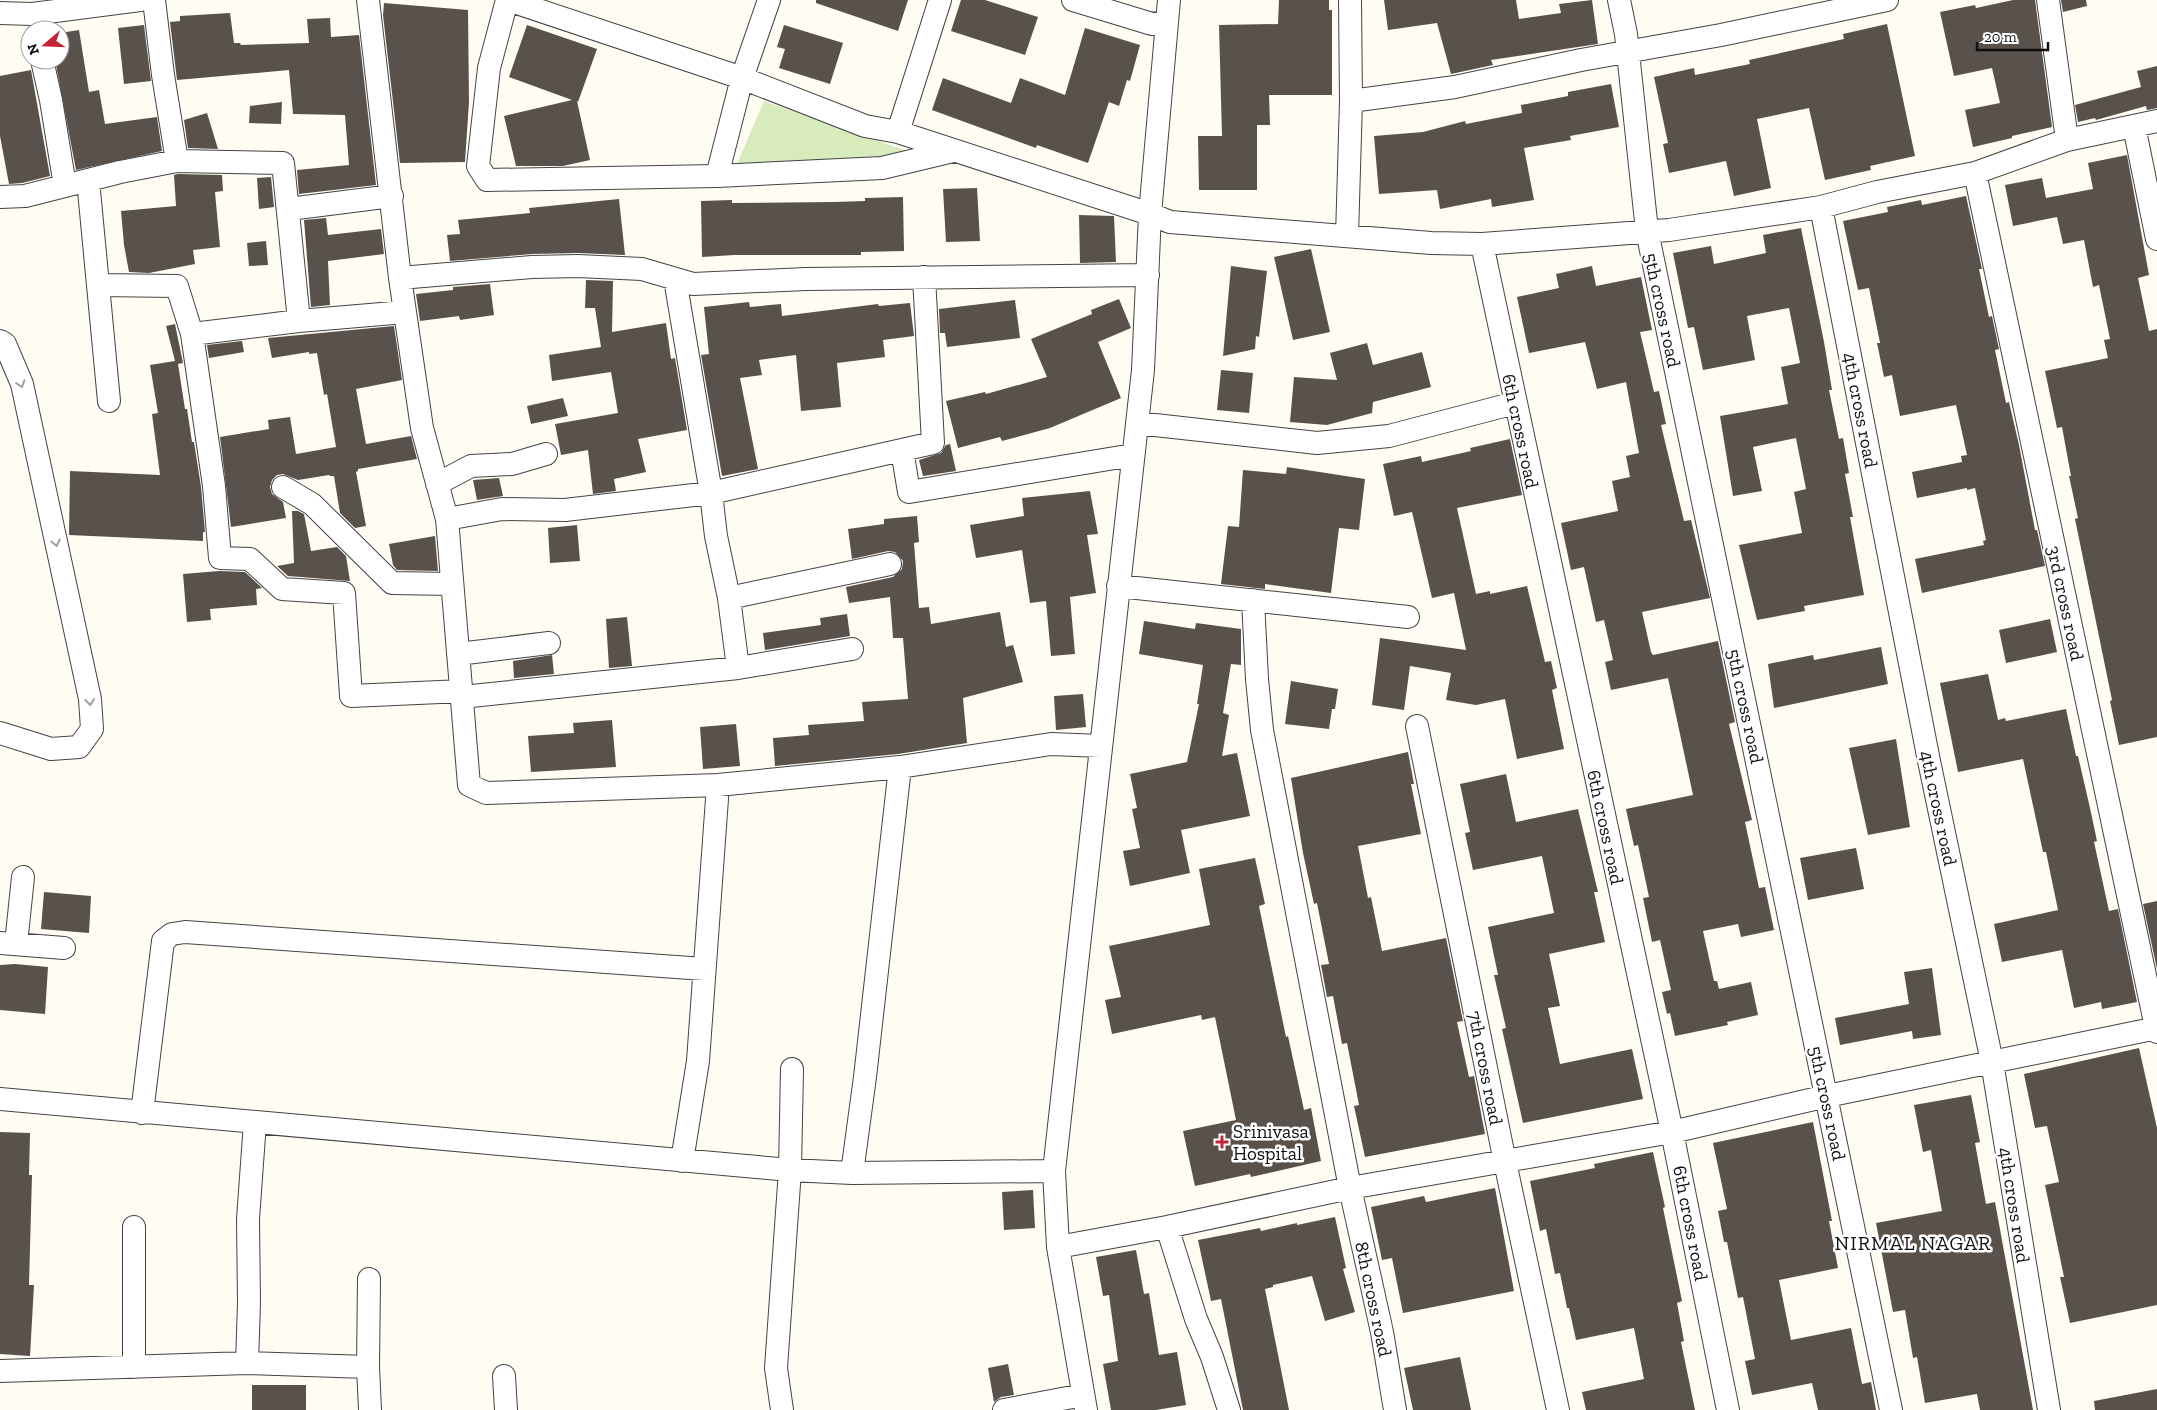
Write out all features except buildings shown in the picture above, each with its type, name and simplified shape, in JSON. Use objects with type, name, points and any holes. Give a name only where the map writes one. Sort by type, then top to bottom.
[{"type":"street","points":[[44,20],[140,0]]},
{"type":"street","points":[[154,0],[163,75],[177,161]]},
{"type":"street","points":[[368,0],[400,278],[422,428],[447,519],[469,785],[486,793],[718,785],[900,767],[1051,744],[1101,746]]},
{"type":"street","points":[[953,151],[882,168],[717,176],[487,180],[478,166],[489,68],[507,0],[742,78],[866,126],[898,132],[1170,222],[1431,243],[1482,244],[1669,230],[1821,207],[1876,192],[1975,173],[2067,140],[2157,121]]},
{"type":"street","points":[[717,176],[742,78],[769,0]]},
{"type":"street","points":[[898,132],[940,0]]},
{"type":"street","points":[[1072,0],[1152,24],[1167,22]]},
{"type":"street","points":[[1004,1410],[1085,1402],[1058,1246],[1054,1171],[1143,370],[1150,214],[1169,0]]},
{"type":"street","points":[[1347,236],[1351,101],[1350,0]]},
{"type":"street","name":"5th cross road","points":[[1619,0],[1628,51],[1647,231],[1827,1096],[1890,1410]]},
{"type":"street","points":[[1351,101],[1455,87],[1628,51],[1721,35],[1887,0]]},
{"type":"street","points":[[2048,0],[2067,140]]},
{"type":"street","points":[[0,14],[26,20]]},
{"type":"street","points":[[44,70],[65,186]]},
{"type":"street","points":[[2134,126],[2157,239]]},
{"type":"street","points":[[0,198],[25,196],[177,161],[283,163],[299,321]]},
{"type":"street","name":"3rd cross road","points":[[1975,173],[2157,1029]]},
{"type":"street","points":[[88,180],[110,401]]},
{"type":"street","points":[[289,209],[392,196]]},
{"type":"street","name":"4th cross road","points":[[1821,207],[1927,751],[1992,1062],[2049,1410]]},
{"type":"street","name":"6th cross road","points":[[1482,244],[1672,1132],[1728,1410]]},
{"type":"street","points":[[400,278],[532,267],[578,266],[642,269],[693,284],[806,279],[1148,275]]},
{"type":"street","points":[[447,519],[502,510],[565,510],[711,493],[933,442],[924,277]]},
{"type":"street","points":[[675,279],[711,493],[716,536],[729,598],[738,668]]},
{"type":"street","points":[[98,285],[177,286],[192,334],[214,486],[220,558],[250,560],[282,589],[344,593],[351,696],[462,694],[738,668],[852,649]]},
{"type":"street","points":[[192,334],[299,321],[405,312]]},
{"type":"street","points":[[0,342],[5,344],[22,384],[90,699],[92,729],[79,746],[51,748],[0,732]]},
{"type":"street","points":[[1137,423],[1317,443],[1389,436],[1515,403]]},
{"type":"street","points":[[902,450],[909,492],[1133,455]]},
{"type":"street","points":[[437,484],[471,466],[512,464],[546,454]]},
{"type":"street","points":[[283,487],[312,504],[392,583],[452,584]]},
{"type":"street","points":[[729,598],[890,564]]},
{"type":"street","points":[[1118,586],[1408,617]]},
{"type":"street","name":"8th cross road","points":[[1253,600],[1262,730],[1350,1188],[1382,1332],[1395,1410]]},
{"type":"street","points":[[458,654],[549,643]]},
{"type":"street","name":"7th cross road","points":[[1417,726],[1505,1162],[1558,1410]]},
{"type":"street","points":[[852,1173],[865,1077],[900,767]]},
{"type":"street","points":[[682,1161],[698,1061],[718,785]]},
{"type":"street","points":[[22,877],[8,943],[64,948]]},
{"type":"street","points":[[142,1113],[163,941],[172,934],[195,933],[704,969]]},
{"type":"street","points":[[1058,1246],[1167,1227],[1350,1188],[1672,1132],[1827,1096],[2157,1029]]},
{"type":"street","points":[[782,1410],[776,1368],[790,1170],[792,1069]]},
{"type":"street","points":[[0,1099],[790,1170],[852,1173],[1054,1171]]},
{"type":"street","points":[[246,1363],[249,1303],[248,1220],[255,1122]]},
{"type":"street","points":[[134,1227],[134,1366]]},
{"type":"street","points":[[1167,1227],[1196,1319],[1212,1357],[1228,1410]]},
{"type":"street","points":[[369,1279],[368,1367],[370,1410]]},
{"type":"street","points":[[0,1370],[246,1363],[368,1367]]},
{"type":"street","points":[[504,1376],[506,1410]]},
{"type":"green space","points":[[764,101],[910,152],[881,160],[737,164]]},
{"type":"place","name":"Srinivasa Hospital","points":[[1222,1142]]},
{"type":"district","name":"NIRMAL NAGAR","points":[[1913,1243]]}]
